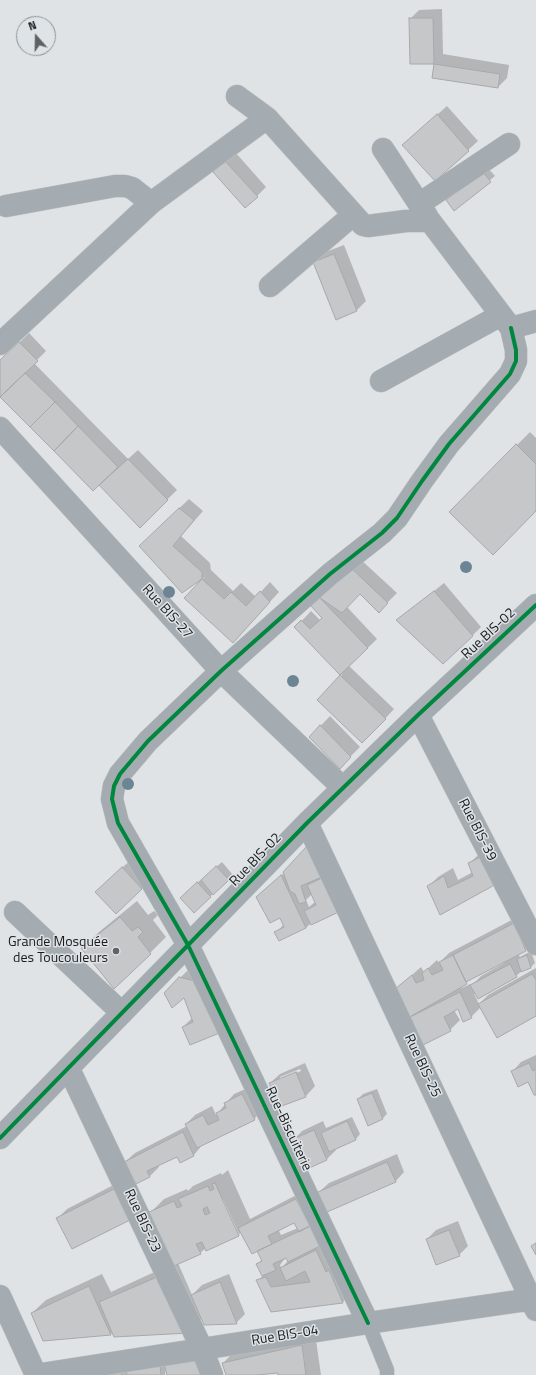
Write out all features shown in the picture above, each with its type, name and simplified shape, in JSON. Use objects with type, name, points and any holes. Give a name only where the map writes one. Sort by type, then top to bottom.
[{"type":"street","points":[[237,96],[267,118],[353,215],[363,224],[368,226],[406,220],[425,213],[509,144]]},
{"type":"street","points":[[0,344],[152,203],[267,118]]},
{"type":"street","points":[[383,149],[425,213],[506,322]]},
{"type":"street","points":[[6,206],[125,186],[132,188],[152,203]]},
{"type":"street","points":[[270,286],[353,215]]},
{"type":"street","points":[[381,381],[506,322],[536,321]]},
{"type":"street","name":"Rue-Biscuiterie","points":[[368,1323],[188,945],[118,823],[112,799],[114,786],[120,774],[148,741],[221,672],[330,574],[382,533],[397,518],[449,444],[510,374],[516,361],[516,350],[506,322]]},
{"type":"street","name":"Rue BIS-27","points":[[0,428],[221,672],[343,788]]},
{"type":"street","name":"Rue BIS-02","points":[[0,1138],[69,1069],[307,823],[418,715],[536,605]]},
{"type":"street","name":"Rue BIS-39","points":[[418,715],[536,944]]},
{"type":"street","name":"Rue BIS-25","points":[[307,823],[531,1303]]},
{"type":"street","points":[[15,912],[122,1013]]},
{"type":"street","name":"Rue BIS-23","points":[[69,1069],[202,1349],[212,1375]]},
{"type":"street","points":[[0,1296],[35,1375]]},
{"type":"street","name":"Rue BIS-04","points":[[35,1375],[368,1323],[476,1308],[531,1303]]},
{"type":"lane","points":[[368,1323],[387,1370],[387,1375]]},
{"type":"building","points":[[409,18],[433,18],[434,64],[410,64]]},
{"type":"building","points":[[434,64],[500,74],[498,88],[432,78]]},
{"type":"building","points":[[437,114],[469,151],[435,181],[402,145]]},
{"type":"building","points":[[225,161],[258,197],[245,208],[213,172]]},
{"type":"building","points":[[482,171],[491,182],[454,211],[446,200]]},
{"type":"building","points":[[334,254],[357,311],[336,320],[313,262]]},
{"type":"building","points":[[19,342],[38,361],[0,397],[0,360]]},
{"type":"building","points":[[25,373],[55,402],[30,427],[0,397]]},
{"type":"building","points":[[55,402],[78,426],[54,451],[30,427]]},
{"type":"building","points":[[78,426],[118,467],[93,491],[54,451]]},
{"type":"building","points":[[516,444],[536,464],[536,511],[493,555],[449,512]]},
{"type":"building","points":[[128,459],[168,500],[140,528],[99,485]]},
{"type":"building","points":[[179,508],[194,520],[173,546],[202,572],[202,579],[182,593],[139,546]]},
{"type":"building","points":[[349,566],[388,603],[379,613],[360,594],[342,613],[320,598]]},
{"type":"building","points":[[202,579],[224,599],[231,592],[246,606],[260,591],[270,602],[233,643],[184,598]]},
{"type":"building","points":[[434,591],[473,636],[443,664],[396,620]]},
{"type":"building","points":[[320,598],[368,648],[340,675],[294,627],[301,620],[310,629],[322,618],[311,606]]},
{"type":"building","points":[[340,675],[386,719],[362,743],[317,700]]},
{"type":"building","points":[[320,725],[351,757],[340,769],[309,737]]},
{"type":"building","points":[[307,846],[324,876],[301,886],[306,902],[299,904],[295,894],[290,891],[283,872]]},
{"type":"building","points":[[487,854],[500,882],[440,915],[427,886],[444,876],[448,888],[473,876],[468,863]]},
{"type":"building","points":[[216,866],[229,880],[213,895],[201,880]]},
{"type":"building","points":[[122,867],[142,889],[116,914],[95,892]]},
{"type":"building","points":[[281,875],[306,928],[279,941],[274,932],[284,927],[280,918],[270,923],[256,897]]},
{"type":"building","points":[[326,876],[343,910],[311,925],[304,911],[316,905],[307,885]]},
{"type":"building","points":[[197,882],[211,897],[194,913],[180,898]]},
{"type":"building","name":"Grande Mosquée des Toucouleurs","points":[[120,917],[132,931],[138,927],[143,932],[138,937],[151,954],[114,989],[81,948]]},
{"type":"building","points":[[514,923],[526,951],[466,982],[453,955]]},
{"type":"building","points":[[453,955],[467,984],[408,1018],[395,989],[412,975],[416,983],[424,980],[422,973],[428,968],[432,975],[443,970],[439,962]]},
{"type":"building","points":[[527,955],[531,968],[521,972],[517,959]]},
{"type":"building","points":[[510,964],[517,977],[478,999],[470,985]]},
{"type":"building","points":[[532,974],[536,980],[536,1016],[497,1038],[478,1004]]},
{"type":"building","points":[[179,977],[195,981],[222,1032],[190,1045],[182,1027],[193,1022],[184,998],[172,1008],[164,993]]},
{"type":"building","points":[[460,992],[472,1018],[463,1022],[458,1009],[444,1017],[451,1031],[423,1045],[410,1017]]},
{"type":"building","points":[[529,1063],[533,1071],[536,1069],[536,1095],[534,1095],[528,1082],[518,1087],[511,1071]]},
{"type":"building","points":[[296,1072],[306,1097],[279,1107],[269,1083]]},
{"type":"building","points":[[372,1093],[383,1119],[368,1126],[357,1099]]},
{"type":"building","points":[[242,1094],[255,1120],[197,1148],[185,1124],[203,1115],[208,1125],[219,1120],[216,1113],[226,1108],[224,1103]]},
{"type":"building","points":[[347,1121],[356,1140],[329,1152],[321,1133]]},
{"type":"building","points":[[314,1130],[327,1160],[305,1170],[291,1140]]},
{"type":"building","points":[[183,1132],[194,1156],[180,1163],[177,1157],[147,1171],[150,1177],[136,1184],[124,1162]]},
{"type":"building","points":[[387,1162],[396,1182],[327,1212],[318,1192]]},
{"type":"building","points":[[215,1183],[239,1236],[206,1251],[202,1242],[196,1244],[201,1254],[174,1266],[149,1212],[174,1201],[177,1208],[182,1206],[178,1199],[208,1186],[210,1191],[214,1189],[212,1184]],"holes":[[[207,1207],[210,1213],[205,1215],[203,1209]]]},
{"type":"building","points":[[118,1187],[134,1218],[72,1249],[56,1218]]},
{"type":"building","points":[[296,1199],[310,1226],[299,1232],[294,1223],[268,1236],[272,1244],[252,1254],[238,1228]]},
{"type":"building","points":[[310,1226],[320,1246],[288,1262],[286,1258],[273,1264],[276,1270],[262,1276],[256,1264],[262,1261],[257,1251]]},
{"type":"building","points":[[449,1230],[460,1256],[436,1265],[426,1239]]},
{"type":"building","points":[[536,1243],[536,1255],[531,1246]]},
{"type":"building","points":[[316,1250],[326,1272],[329,1270],[343,1303],[271,1312],[256,1280],[266,1277],[271,1287],[310,1282],[305,1271],[286,1281],[280,1268]]},
{"type":"building","points":[[164,1274],[189,1333],[114,1337],[99,1302]]},
{"type":"building","points":[[220,1282],[237,1324],[204,1325],[191,1295]]},
{"type":"building","points":[[89,1286],[111,1335],[43,1341],[31,1313]]},
{"type":"building","points":[[302,1345],[306,1375],[278,1375],[278,1373],[226,1375],[222,1363]]},
{"type":"building","points":[[190,1357],[202,1366],[204,1375],[167,1375],[164,1364]]},
{"type":"building","points":[[160,1365],[161,1375],[127,1375],[126,1369]]},
{"type":"building","points":[[119,1367],[122,1375],[97,1375]]},
{"type":"cycle path","points":[[368,1323],[188,945],[118,823],[112,799],[114,786],[120,774],[148,741],[221,671],[330,574],[382,533],[397,518],[449,444],[510,374],[516,361],[516,350],[511,328]]},
{"type":"cycle path","points":[[0,1138],[307,823],[418,715],[536,605]]},
{"type":"place","name":"Grande Mosquée des Toucouleurs","points":[[116,951]]}]
